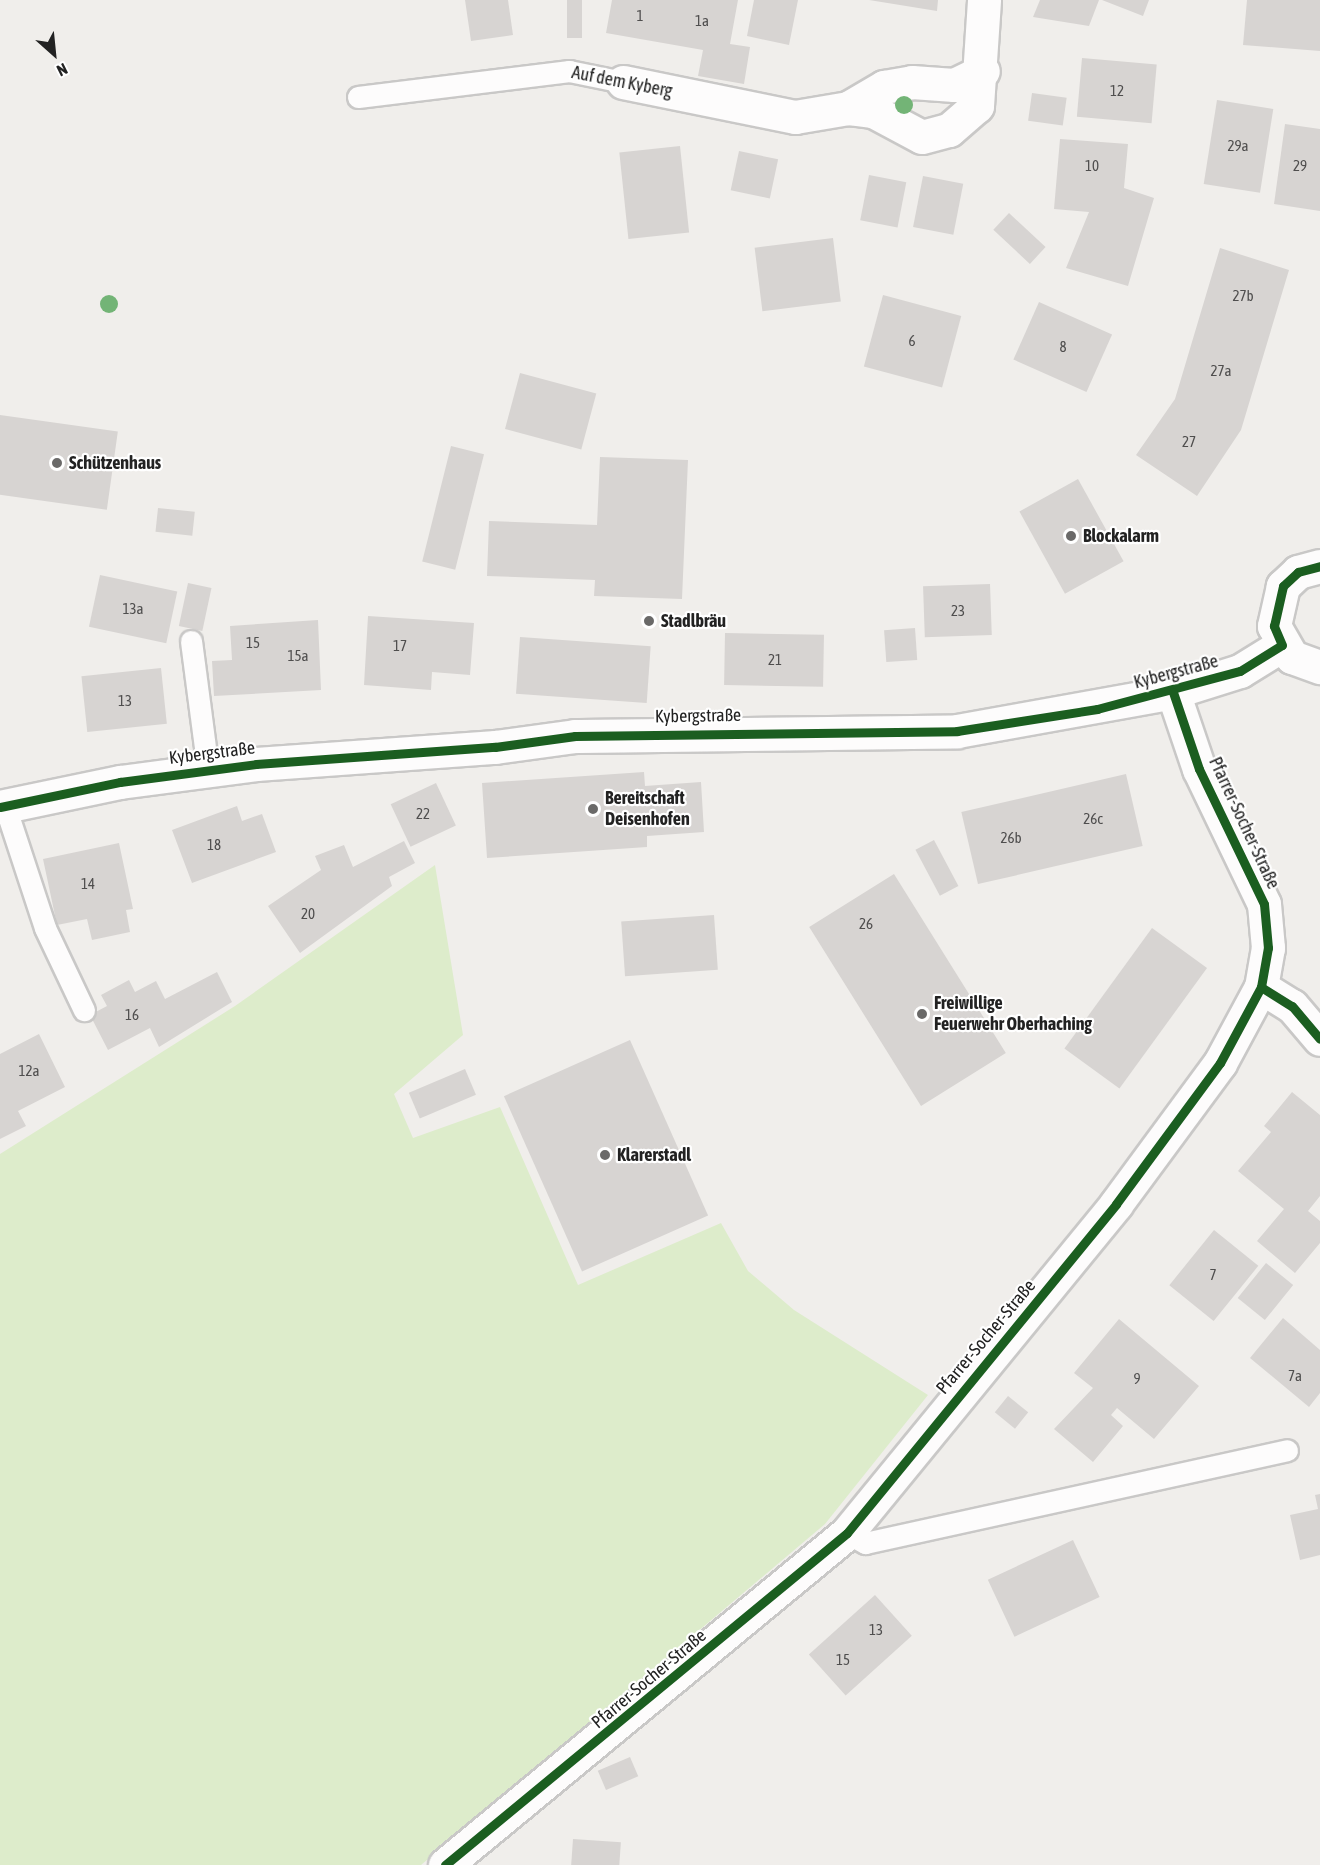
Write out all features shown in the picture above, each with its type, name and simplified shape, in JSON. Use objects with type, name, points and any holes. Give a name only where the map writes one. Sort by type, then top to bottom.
[{"type":"street","name":"Auf dem Kyberg","points":[[623,82],[795,117],[848,108],[873,111],[922,137],[949,130],[977,106],[983,71],[984,0]]},
{"type":"street","name":"Auf dem Kyberg","points":[[848,108],[884,87],[912,82],[954,85],[983,71]]},
{"type":"street","points":[[1320,566],[1298,572],[1283,586],[1274,626],[1282,645],[1299,661],[1320,668]]},
{"type":"street","name":"Kybergstraße","points":[[2,806],[208,770],[575,736],[957,731],[1173,692],[1240,671],[1282,645]]},
{"type":"street","name":"Pfarrer-Socher-Straße","points":[[445,1865],[847,1533],[1116,1204],[1220,1063],[1261,987],[1268,948],[1264,904],[1199,769],[1173,692]]},
{"type":"street","points":[[1261,987],[1292,1006],[1320,1039]]},
{"type":"lane","name":"Auf dem Kyberg","points":[[358,97],[569,71],[623,82]]},
{"type":"lane","points":[[191,641],[208,770]]},
{"type":"lane","points":[[2,806],[45,928],[84,1010]]},
{"type":"lane","points":[[847,1533],[865,1543],[1287,1450]]},
{"type":"green space","points":[[435,865],[463,1035],[394,1094],[413,1138],[500,1107],[578,1285],[721,1223],[748,1271],[794,1310],[928,1395],[825,1524],[421,1865],[0,1865],[0,1154],[235,1006]]},
{"type":"building","points":[[465,0],[508,0],[513,35],[471,41]]},
{"type":"building","points":[[567,0],[582,0],[582,38],[567,38]]},
{"type":"building","points":[[612,0],[738,0],[730,44],[750,47],[744,84],[698,76],[703,50],[606,33]]},
{"type":"building","points":[[754,0],[798,0],[789,45],[747,36]]},
{"type":"building","points":[[869,0],[938,0],[937,11]]},
{"type":"building","points":[[1040,0],[1099,0],[1089,26],[1033,17]]},
{"type":"building","points":[[1102,0],[1149,0],[1143,16]]},
{"type":"building","points":[[1247,0],[1320,0],[1320,51],[1243,45]]},
{"type":"building","points":[[1082,58],[1157,65],[1152,123],[1077,117]]},
{"type":"building","points":[[1032,93],[1067,98],[1063,126],[1028,121]]},
{"type":"building","points":[[1217,100],[1273,109],[1260,193],[1204,184]]},
{"type":"building","points":[[1285,124],[1320,129],[1320,211],[1274,204]]},
{"type":"building","points":[[1060,139],[1128,144],[1124,188],[1154,198],[1128,286],[1066,268],[1089,212],[1054,209]]},
{"type":"building","points":[[680,146],[689,233],[628,239],[619,152]]},
{"type":"building","points":[[739,151],[778,159],[770,198],[731,190]]},
{"type":"building","points":[[869,175],[906,182],[898,227],[860,220]]},
{"type":"building","points":[[923,176],[963,184],[953,235],[913,227]]},
{"type":"building","points":[[1009,213],[1046,247],[1030,264],[993,230]]},
{"type":"building","points":[[833,238],[841,302],[762,311],[755,248]]},
{"type":"building","points":[[1220,248],[1289,270],[1241,430],[1197,496],[1136,455],[1175,399]]},
{"type":"building","points":[[883,295],[961,316],[942,387],[864,366]]},
{"type":"building","points":[[1039,302],[1112,335],[1086,392],[1013,360]]},
{"type":"building","points":[[520,373],[596,393],[581,449],[505,429]]},
{"type":"building","name":"Schützenhaus","points":[[0,415],[118,432],[107,510],[0,495]]},
{"type":"building","points":[[451,446],[484,454],[455,570],[422,561]]},
{"type":"building","points":[[600,457],[688,460],[682,599],[594,596],[595,580],[487,576],[489,521],[597,525]]},
{"type":"building","name":"Blockalarm","points":[[1078,479],[1124,561],[1065,594],[1019,511]]},
{"type":"building","points":[[158,508],[195,512],[192,536],[155,532]]},
{"type":"building","points":[[100,575],[177,591],[166,643],[89,627]]},
{"type":"building","points":[[188,583],[211,588],[202,631],[179,626]]},
{"type":"building","points":[[990,584],[992,635],[925,637],[923,586]]},
{"type":"building","points":[[368,616],[474,623],[470,675],[432,672],[431,690],[364,685]]},
{"type":"building","points":[[318,620],[321,690],[214,696],[212,661],[232,660],[230,626]]},
{"type":"building","points":[[915,628],[917,660],[886,662],[884,630]]},
{"type":"building","points":[[725,633],[824,635],[823,687],[724,685]]},
{"type":"building","points":[[520,637],[651,646],[647,703],[516,694]]},
{"type":"building","points":[[161,668],[167,724],[87,732],[81,676]]},
{"type":"building","name":"Bereitschaft Deisenhofen","points":[[644,772],[645,786],[701,782],[704,832],[647,836],[647,847],[487,858],[482,783]]},
{"type":"building","points":[[1126,774],[1143,846],[978,884],[961,812]]},
{"type":"building","points":[[436,783],[456,826],[411,847],[391,804]]},
{"type":"building","points":[[237,806],[242,821],[262,814],[276,852],[192,883],[172,830]]},
{"type":"building","points":[[934,840],[958,886],[940,896],[915,850]]},
{"type":"building","points":[[404,841],[415,863],[389,877],[392,886],[300,953],[268,906],[321,870],[315,856],[344,845],[353,867]]},
{"type":"building","points":[[119,843],[133,909],[126,910],[130,932],[92,940],[87,919],[57,925],[43,859]]},
{"type":"building","name":"Freiwillige Feuerwehr Oberhaching","points":[[894,874],[1006,1053],[921,1106],[809,927]]},
{"type":"building","points":[[714,915],[718,970],[625,976],[621,921]]},
{"type":"building","points":[[1152,928],[1207,968],[1119,1089],[1064,1049]]},
{"type":"building","points":[[217,972],[232,1002],[159,1047],[150,1028],[108,1050],[90,1015],[107,1006],[101,995],[129,980],[135,992],[156,981],[165,999]]},
{"type":"building","points":[[39,1034],[65,1087],[18,1111],[26,1126],[0,1139],[0,1054]]},
{"type":"building","name":"Klarerstadl","points":[[630,1040],[708,1215],[582,1272],[504,1096]]},
{"type":"building","points":[[465,1069],[476,1095],[420,1119],[409,1093]]},
{"type":"building","points":[[1292,1092],[1320,1115],[1320,1196],[1308,1211],[1320,1221],[1320,1243],[1295,1273],[1257,1241],[1284,1209],[1238,1171],[1271,1132],[1264,1126]]},
{"type":"building","points":[[1214,1230],[1258,1266],[1214,1321],[1169,1285]]},
{"type":"building","points":[[1266,1263],[1293,1285],[1265,1320],[1238,1298]]},
{"type":"building","points":[[1283,1318],[1320,1350],[1320,1393],[1309,1407],[1250,1358]]},
{"type":"building","points":[[1119,1319],[1199,1386],[1154,1439],[1117,1408],[1111,1415],[1123,1426],[1093,1462],[1054,1429],[1093,1388],[1074,1373]]},
{"type":"building","points":[[1008,1396],[1028,1412],[1015,1429],[995,1412]]},
{"type":"building","points":[[1320,1494],[1320,1555],[1300,1560],[1290,1515],[1318,1509],[1315,1495]]},
{"type":"building","points":[[1073,1540],[1100,1597],[1014,1637],[988,1580]]},
{"type":"building","points":[[875,1595],[912,1636],[846,1695],[809,1655]]},
{"type":"building","points":[[630,1757],[638,1776],[606,1790],[598,1771]]},
{"type":"building","points":[[573,1839],[621,1842],[619,1865],[571,1865]]},
{"type":"cycle path","points":[[0,807],[120,782],[256,764],[495,747],[575,736],[957,731],[1097,709],[1240,671],[1282,645],[1274,626],[1283,586],[1298,572],[1320,566]]},
{"type":"cycle path","points":[[445,1865],[847,1533],[1116,1204],[1220,1063],[1261,987],[1268,948],[1264,904],[1199,769],[1173,692]]},
{"type":"cycle path","points":[[1261,987],[1292,1006],[1320,1039]]},
{"type":"place","name":"Schützenhaus","points":[[57,463]]},
{"type":"place","name":"Blockalarm","points":[[1071,536]]},
{"type":"place","name":"Stadlbräu","points":[[649,621]]},
{"type":"place","name":"Bereitschaft Deisenhofen","points":[[593,809]]},
{"type":"place","name":"Freiwillige Feuerwehr Oberhaching","points":[[922,1014]]},
{"type":"place","name":"Klarerstadl","points":[[605,1155]]}]
